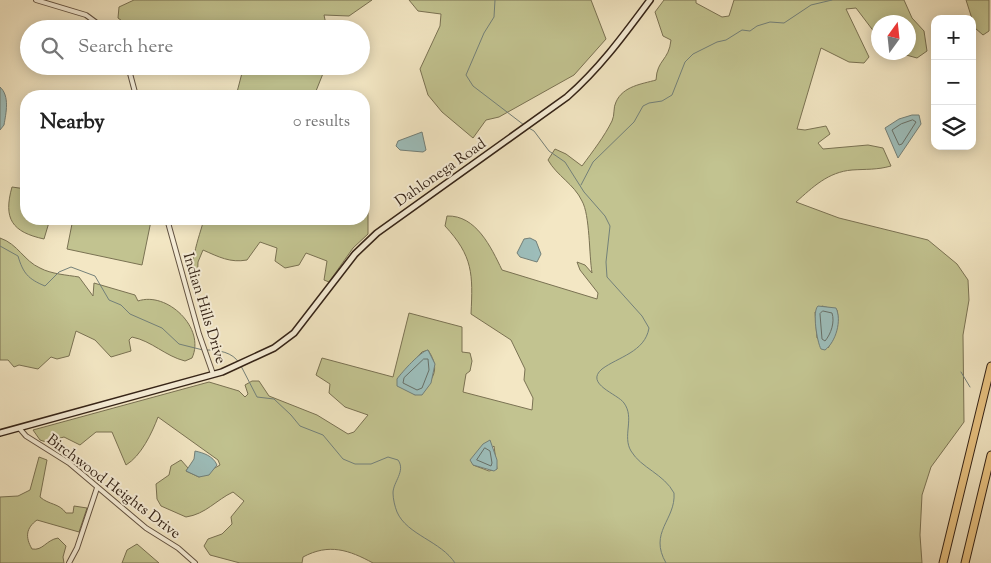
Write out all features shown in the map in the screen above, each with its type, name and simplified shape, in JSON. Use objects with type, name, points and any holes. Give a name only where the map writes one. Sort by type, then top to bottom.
[{"type":"highway","points":[[943,563],[991,366]]},
{"type":"highway","points":[[965,563],[991,455]]},
{"type":"main road","name":"Dahlonega Road","points":[[0,433],[213,374],[258,356],[294,333],[364,244],[567,97],[618,44],[650,0]]},
{"type":"street","points":[[36,0],[86,15],[93,20]]},
{"type":"street","points":[[130,75],[134,90]]},
{"type":"street","name":"Indian Hills Drive","points":[[169,225],[213,374]]},
{"type":"street","name":"Birchwood Heights Drive","points":[[20,429],[26,436],[56,454],[146,528],[178,548],[195,563]]},
{"type":"street","points":[[69,563],[77,548],[98,488]]},
{"type":"green space","points":[[134,0],[372,0],[349,16],[324,15],[325,20],[121,20],[118,18],[119,7]]},
{"type":"green space","points":[[409,0],[591,0],[606,39],[574,75],[499,117],[486,120],[473,138],[442,112],[428,95],[420,69],[440,26],[441,14],[418,11]]},
{"type":"green space","points":[[664,0],[696,0],[696,3],[722,17],[729,16],[734,0],[904,0],[911,15],[871,15],[871,28],[856,8],[846,9],[869,57],[864,63],[849,62],[821,48],[797,129],[805,130],[826,126],[830,134],[818,143],[823,149],[868,145],[883,148],[891,166],[843,171],[821,181],[796,202],[839,218],[928,240],[957,264],[968,280],[969,300],[963,335],[964,422],[931,467],[922,495],[920,535],[922,563],[373,563],[347,552],[330,549],[303,557],[302,563],[240,563],[210,555],[204,546],[208,539],[222,534],[232,524],[231,517],[244,501],[233,492],[205,510],[186,517],[161,506],[157,499],[156,484],[169,475],[171,466],[181,460],[188,468],[186,471],[199,477],[220,465],[218,460],[158,417],[141,450],[126,465],[112,432],[96,432],[80,445],[64,437],[46,442],[40,440],[33,430],[209,382],[239,391],[245,397],[248,394],[245,385],[252,381],[259,381],[269,396],[317,415],[348,434],[354,432],[368,415],[345,407],[329,393],[330,384],[316,375],[322,358],[393,377],[409,313],[462,327],[462,352],[470,353],[472,361],[470,371],[466,374],[463,392],[532,410],[533,398],[524,380],[525,369],[511,340],[471,314],[472,288],[469,266],[461,247],[445,226],[447,216],[457,217],[474,227],[493,252],[502,270],[597,299],[598,293],[580,270],[577,262],[585,265],[592,273],[585,207],[579,195],[548,160],[555,149],[566,154],[582,166],[609,127],[613,119],[615,104],[623,92],[633,86],[656,80],[658,68],[670,47],[671,40],[663,36],[655,12]],"holes":[[[822,306],[837,310],[836,330],[828,348],[817,338],[815,312]],[[428,350],[435,370],[430,381],[415,395],[397,379],[422,352]],[[494,446],[497,469],[489,471],[473,465]]]},
{"type":"green space","points":[[966,0],[989,0],[989,31],[983,35],[976,29],[976,15],[971,15]]},
{"type":"green space","points":[[916,22],[924,31],[927,51],[917,58]]},
{"type":"green space","points":[[241,75],[322,75],[316,90],[238,90]]},
{"type":"green space","points":[[12,187],[20,188],[20,225],[48,225],[44,239],[17,228],[10,216],[9,198]]},
{"type":"green space","points":[[72,225],[150,225],[142,265],[67,249]]},
{"type":"green space","points":[[202,225],[368,225],[368,234],[353,248],[329,282],[324,280],[327,261],[306,253],[299,265],[285,268],[275,261],[277,248],[260,242],[247,260],[241,261],[219,257],[203,250],[198,262],[197,286],[192,272],[194,253]]},
{"type":"green space","points":[[0,238],[12,244],[34,265],[44,270],[79,277],[93,296],[94,283],[135,295],[138,301],[149,299],[161,301],[172,307],[189,324],[194,335],[195,347],[192,358],[185,361],[178,359],[146,342],[132,337],[129,340],[131,351],[111,357],[95,340],[76,331],[69,356],[57,359],[51,357],[38,369],[19,365],[14,367],[8,360],[0,360]]},
{"type":"green space","points":[[39,457],[47,460],[40,497],[60,507],[66,513],[73,513],[74,506],[87,508],[79,532],[37,520],[31,526],[28,533],[28,541],[32,549],[39,548],[58,538],[66,546],[63,557],[64,563],[0,563],[0,497],[18,496],[30,490]]},
{"type":"green space","points":[[137,544],[159,563],[122,563],[127,550]]},
{"type":"water","points":[[0,87],[5,95],[6,115],[4,125],[0,130]]},
{"type":"water","points":[[919,115],[921,124],[898,158],[885,128],[899,119]]},
{"type":"water","points":[[422,132],[426,150],[423,152],[400,150],[396,146],[398,141]]},
{"type":"water","points":[[530,238],[536,241],[541,254],[537,262],[520,257],[517,253],[524,239]]},
{"type":"water","points":[[818,306],[836,308],[838,313],[835,336],[825,350],[821,349],[819,345],[817,334],[815,314]]},
{"type":"water","points":[[428,350],[435,364],[431,383],[422,395],[415,395],[397,386],[397,379],[403,372],[416,358]]},
{"type":"water","points":[[490,440],[497,460],[497,469],[494,471],[473,465],[470,460],[483,444]]},
{"type":"water","points":[[195,451],[208,455],[217,465],[209,475],[199,477],[186,471],[194,459]]},
{"type":"waterway","points":[[495,0],[494,17],[484,33],[466,75],[473,86],[524,125]]},
{"type":"waterway","points":[[581,185],[593,162],[634,122],[643,106],[662,101],[672,95],[685,62],[693,54],[717,42],[726,40],[742,30],[750,31],[757,26],[770,22],[784,23],[811,5],[832,0]]},
{"type":"waterway","points":[[527,127],[534,131],[549,151],[565,162],[584,192],[605,216],[610,226],[606,262],[607,277],[642,316],[649,328],[642,343],[637,348],[602,369],[597,379],[599,384],[621,400],[627,409],[629,421],[628,439],[631,451],[635,457],[670,486],[674,493],[671,511],[661,534],[661,552],[666,563]]},
{"type":"waterway","points":[[0,246],[18,256],[27,275],[45,286],[59,272],[71,267],[95,276],[109,300],[121,305],[130,314],[162,328],[179,344],[203,350]]},
{"type":"waterway","points":[[207,350],[229,354],[239,363]]},
{"type":"waterway","points":[[241,366],[257,397],[274,399],[300,426],[323,435],[343,459],[355,464],[371,464],[388,457],[398,460],[401,468],[393,493],[397,512],[408,527],[449,555],[455,563]]},
{"type":"waterway","points":[[961,372],[970,387]]}]
